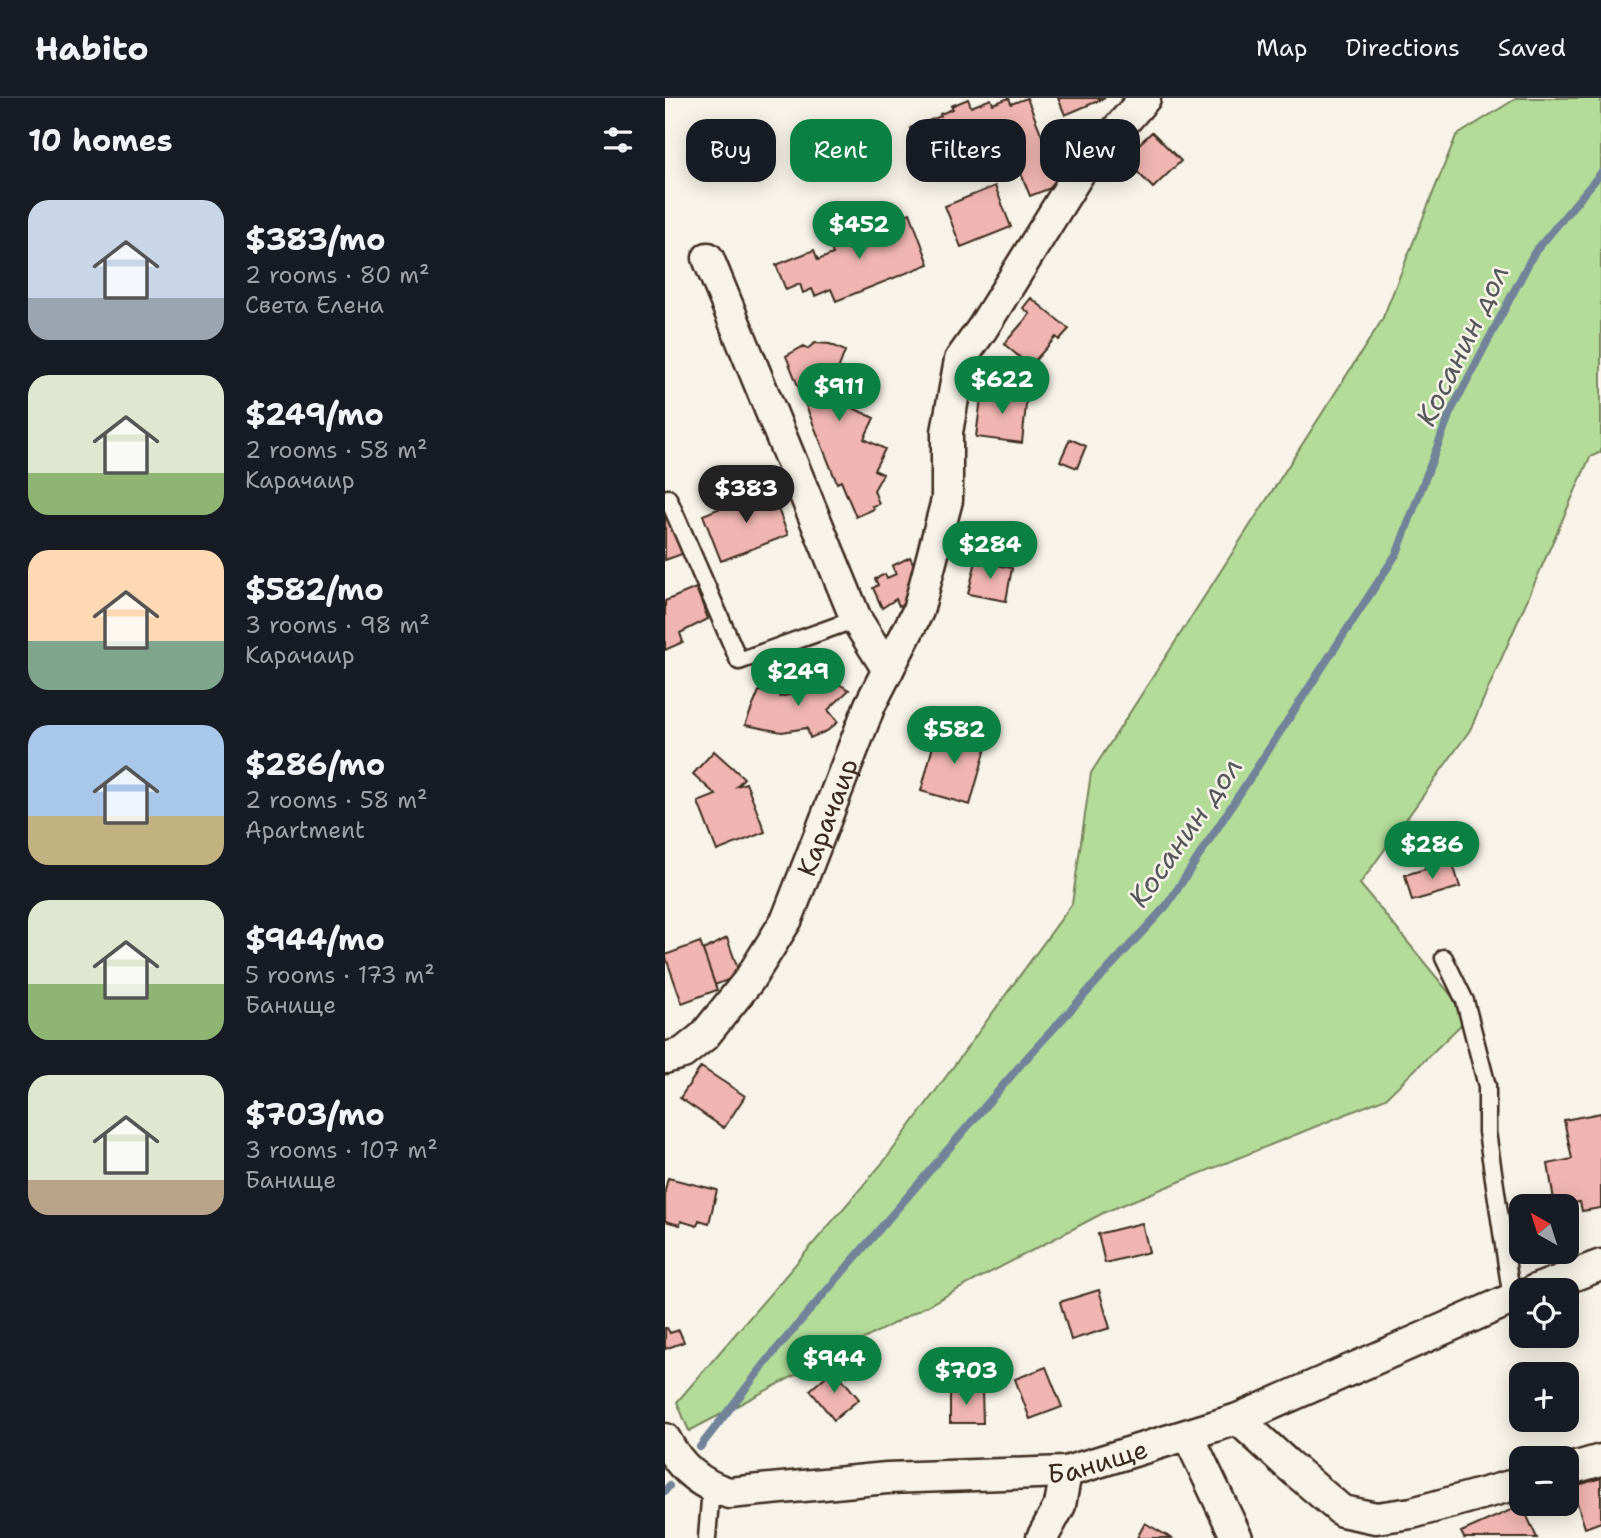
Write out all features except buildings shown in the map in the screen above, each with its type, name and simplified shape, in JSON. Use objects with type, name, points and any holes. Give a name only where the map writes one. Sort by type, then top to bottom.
[{"type":"street","name":"Карачаир","points":[[665,1058],[683,1054],[705,1037],[749,980],[787,919],[870,705],[918,611],[947,500],[947,432],[960,360],[1079,173],[1135,102]]},
{"type":"street","points":[[708,258],[856,619],[888,670]]},
{"type":"street","name":"Банище","points":[[1567,1278],[1601,1265]]},
{"type":"street","name":"Банище","points":[[711,1488],[729,1493],[887,1478],[1066,1472],[1238,1419],[1509,1301]]},
{"type":"street","points":[[1238,1419],[1342,1511],[1376,1518],[1412,1513],[1509,1486]]},
{"type":"street","points":[[1188,1435],[1237,1538]]},
{"type":"street","points":[[665,1441],[692,1475],[711,1488]]},
{"type":"street","points":[[1579,1466],[1601,1460]]},
{"type":"street","points":[[1042,1538],[1060,1505],[1066,1472]]},
{"type":"lane","points":[[668,498],[739,662],[856,619]]},
{"type":"lane","points":[[1444,958],[1465,1001],[1487,1086],[1487,1132],[1519,1278]]},
{"type":"lane","points":[[707,1538],[711,1488]]},
{"type":"green space","points":[[1517,98],[1601,98],[1601,452],[1590,457],[1470,730],[1360,884],[1469,1017],[1386,1098],[1105,1212],[689,1431],[677,1402],[886,1159],[1072,904],[1091,773],[1382,320],[1456,136]]},
{"type":"waterway","name":"Косанин дол","points":[[700,1447],[775,1351],[1023,1062],[1167,905],[1397,553],[1450,413],[1534,253],[1601,173]]},
{"type":"waterway","name":"Косанин дол","points":[[665,1491],[669,1486]]}]
